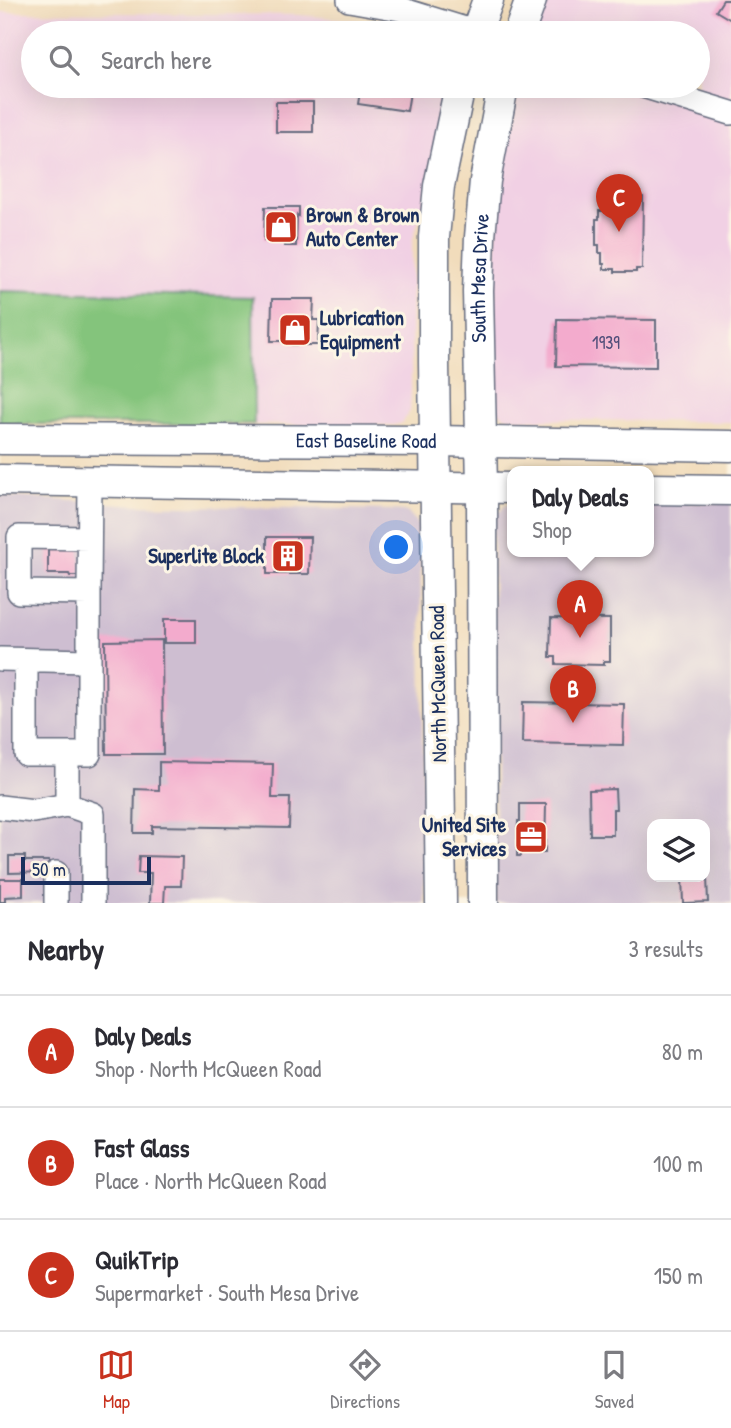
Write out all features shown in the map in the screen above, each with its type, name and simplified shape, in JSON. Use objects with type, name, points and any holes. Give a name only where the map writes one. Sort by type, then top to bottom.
[{"type":"main road","points":[[481,21],[488,0]]},
{"type":"main road","points":[[523,21],[530,0]]},
{"type":"main road","points":[[435,464],[434,237],[439,186],[457,98]]},
{"type":"main road","name":"South Mesa Drive","points":[[482,480],[478,345],[480,237],[486,170],[501,98]]},
{"type":"main road","name":"East Baseline Road","points":[[0,439],[94,439],[435,464],[507,487]]},
{"type":"main road","points":[[0,457],[46,456],[94,439]]},
{"type":"main road","name":"East Baseline Road","points":[[0,480],[90,481],[435,464],[481,442],[731,446]]},
{"type":"main road","name":"North McQueen Road","points":[[435,464],[441,903]]},
{"type":"main road","name":"North McQueen Road","points":[[482,480],[483,903]]},
{"type":"main road","points":[[654,489],[731,490]]},
{"type":"street","points":[[349,0],[400,9],[438,21]]},
{"type":"street","points":[[682,98],[731,113]]},
{"type":"street","points":[[26,660],[26,754],[89,754],[90,481]]},
{"type":"street","points":[[89,538],[10,536],[19,592],[89,593]]},
{"type":"street","points":[[0,659],[89,661]]},
{"type":"street","points":[[67,754],[67,805]]},
{"type":"street","points":[[0,807],[34,811],[67,805],[93,814],[93,903]]},
{"type":"street","points":[[56,873],[56,903]]},
{"type":"shaded area","points":[[547,0],[731,0],[731,422],[522,419],[506,417],[496,407],[496,240],[507,143],[517,98],[710,98],[710,21],[539,21]]},
{"type":"shaded area","points":[[0,12],[298,15],[363,21],[21,21],[21,98],[444,98],[425,199],[412,242],[410,411],[402,423],[0,424]]},
{"type":"shaded area","points":[[0,496],[136,505],[390,510],[409,513],[420,528],[424,903],[0,903]]},
{"type":"shaded area","points":[[654,503],[731,503],[731,903],[496,903],[493,529],[497,514],[507,505],[507,557],[654,557]]},
{"type":"green space","points":[[0,291],[253,297],[254,424],[0,424]]},
{"type":"building","points":[[723,0],[731,0],[731,20],[716,11]]},
{"type":"building","points":[[359,98],[409,98],[407,111],[358,104]]},
{"type":"building","points":[[276,102],[313,102],[313,132],[276,132]]},
{"type":"building","points":[[636,194],[636,197],[643,197],[642,269],[636,269],[636,272],[604,269],[602,253],[599,253],[599,245],[596,245],[596,219],[599,219],[599,211],[604,211],[606,196]]},
{"type":"building","name":"Brown & Brown Auto Center","points":[[265,207],[299,207],[296,246],[285,246],[285,239],[264,240]]},
{"type":"building","name":"Lubrication Equipment","points":[[272,299],[314,299],[313,320],[319,320],[318,345],[292,345],[292,341],[271,341]]},
{"type":"building","points":[[557,319],[656,320],[656,367],[556,366]]},
{"type":"building","name":"Superlite Block","points":[[267,537],[310,537],[309,574],[267,574]]},
{"type":"building","points":[[48,547],[80,548],[80,576],[48,574]]},
{"type":"building","points":[[551,618],[610,619],[610,661],[604,661],[604,665],[556,664],[556,657],[550,657]]},
{"type":"building","points":[[164,619],[196,619],[196,643],[164,643]]},
{"type":"building","points":[[162,640],[163,754],[106,754],[105,641]]},
{"type":"building","points":[[523,702],[624,704],[623,745],[522,743]]},
{"type":"building","points":[[159,762],[273,764],[272,798],[290,798],[289,828],[152,826],[152,833],[134,833],[135,789],[159,790]]},
{"type":"building","points":[[615,789],[613,835],[590,835],[589,790]]},
{"type":"building","name":"United Site Services","points":[[520,804],[546,804],[545,853],[521,853],[521,856],[517,856]]},
{"type":"building","points":[[9,856],[25,856],[25,861],[49,861],[49,872],[9,873]]},
{"type":"building","points":[[139,856],[182,857],[181,886],[165,886],[164,903],[150,903],[151,873],[138,873]]},
{"type":"building","points":[[0,879],[23,879],[23,896],[5,897],[5,902],[0,902]]},
{"type":"building","points":[[682,882],[707,882],[708,902],[683,903]]},
{"type":"place","name":"Brown & Brown Auto Center","points":[[281,227]]},
{"type":"place","name":"QuikTrip","points":[[619,232]]},
{"type":"place","name":"Lubrication Equipment","points":[[295,330]]},
{"type":"place","name":"Superlite Block","points":[[288,556]]},
{"type":"place","name":"Daly Deals","points":[[580,638]]},
{"type":"place","name":"Fast Glass","points":[[573,723]]},
{"type":"place","name":"United Site Services","points":[[531,837]]}]
